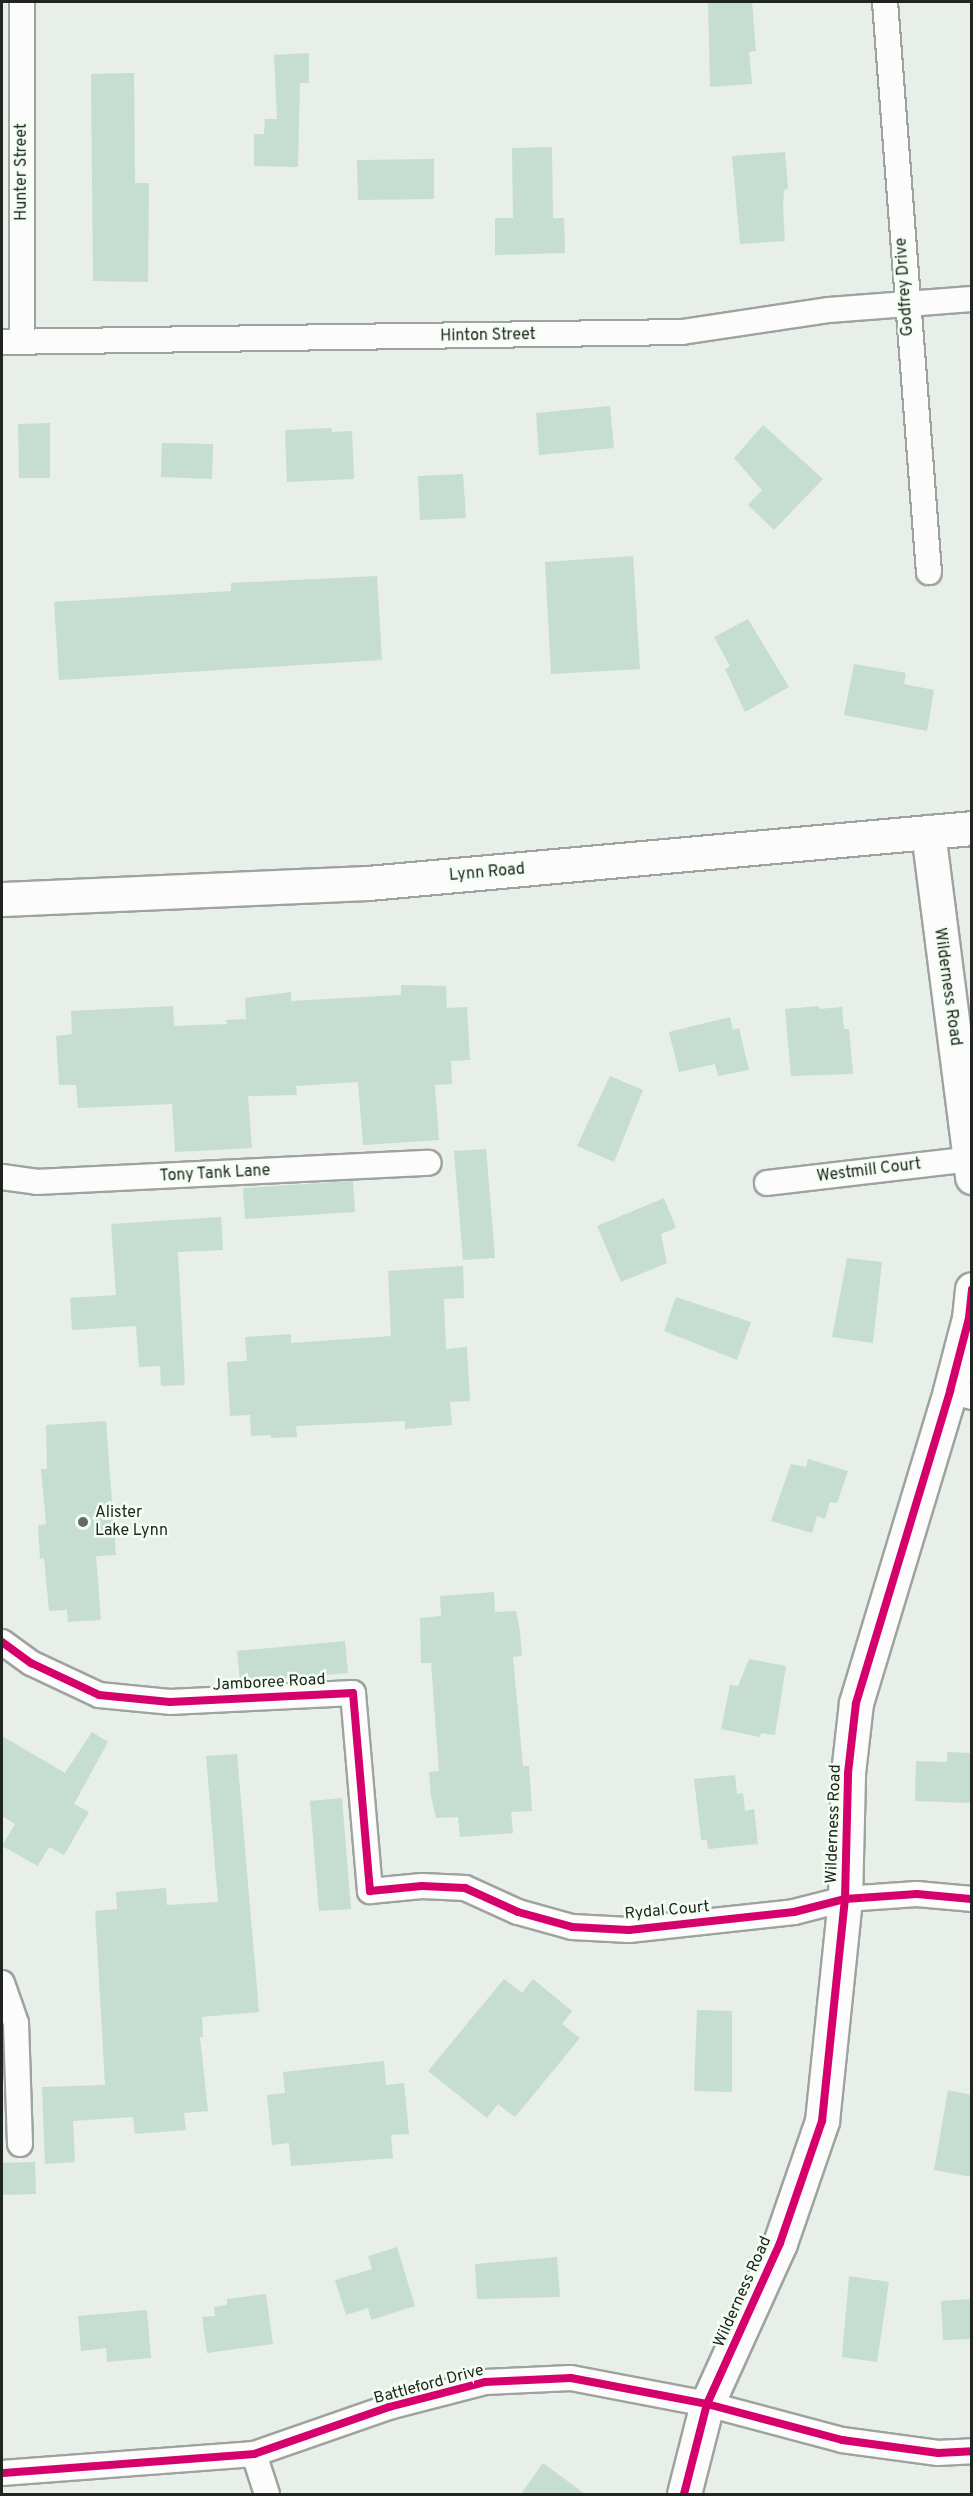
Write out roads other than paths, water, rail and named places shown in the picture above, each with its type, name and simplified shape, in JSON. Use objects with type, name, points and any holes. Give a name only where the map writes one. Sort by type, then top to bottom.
[{"type":"street","name":"Hunter Street","points":[[12,342],[22,2]]},
{"type":"street","name":"Godfrey Drive","points":[[885,2],[905,302],[929,572]]},
{"type":"street","name":"Hinton Street","points":[[12,342],[660,333],[905,302],[972,299]]},
{"type":"street","name":"Lynn Road","points":[[2,899],[368,883],[972,828]]},
{"type":"street","name":"Wilderness Road","points":[[928,832],[971,1165]]},
{"type":"street","name":"Tony Tank Lane","points":[[2,1177],[36,1182],[429,1163]]},
{"type":"street","name":"Westmill Court","points":[[767,1183],[971,1165]]},
{"type":"street","name":"Wilderness Road","points":[[684,2494],[707,2404],[780,2243],[822,2121],[845,1899],[848,1773],[856,1703],[961,1394],[972,1289]]},
{"type":"street","name":"Jamboree Road","points":[[2,1642],[31,1663],[99,1695],[170,1702],[353,1693],[370,1891]]},
{"type":"street","name":"Rydal Court","points":[[370,1891],[422,1886],[465,1888],[518,1912],[572,1927],[629,1930],[794,1912],[845,1899],[917,1894],[972,1899]]},
{"type":"street","points":[[2,1983],[15,2023],[20,2144]]},
{"type":"street","name":"Battleford Drive","points":[[2,2473],[254,2454],[389,2407],[485,2382],[571,2378],[707,2404],[842,2440],[938,2453],[972,2451]]},
{"type":"street","points":[[254,2454],[267,2494]]},
{"type":"place","name":"Alister Lake Lynn","points":[[83,1522]]}]
